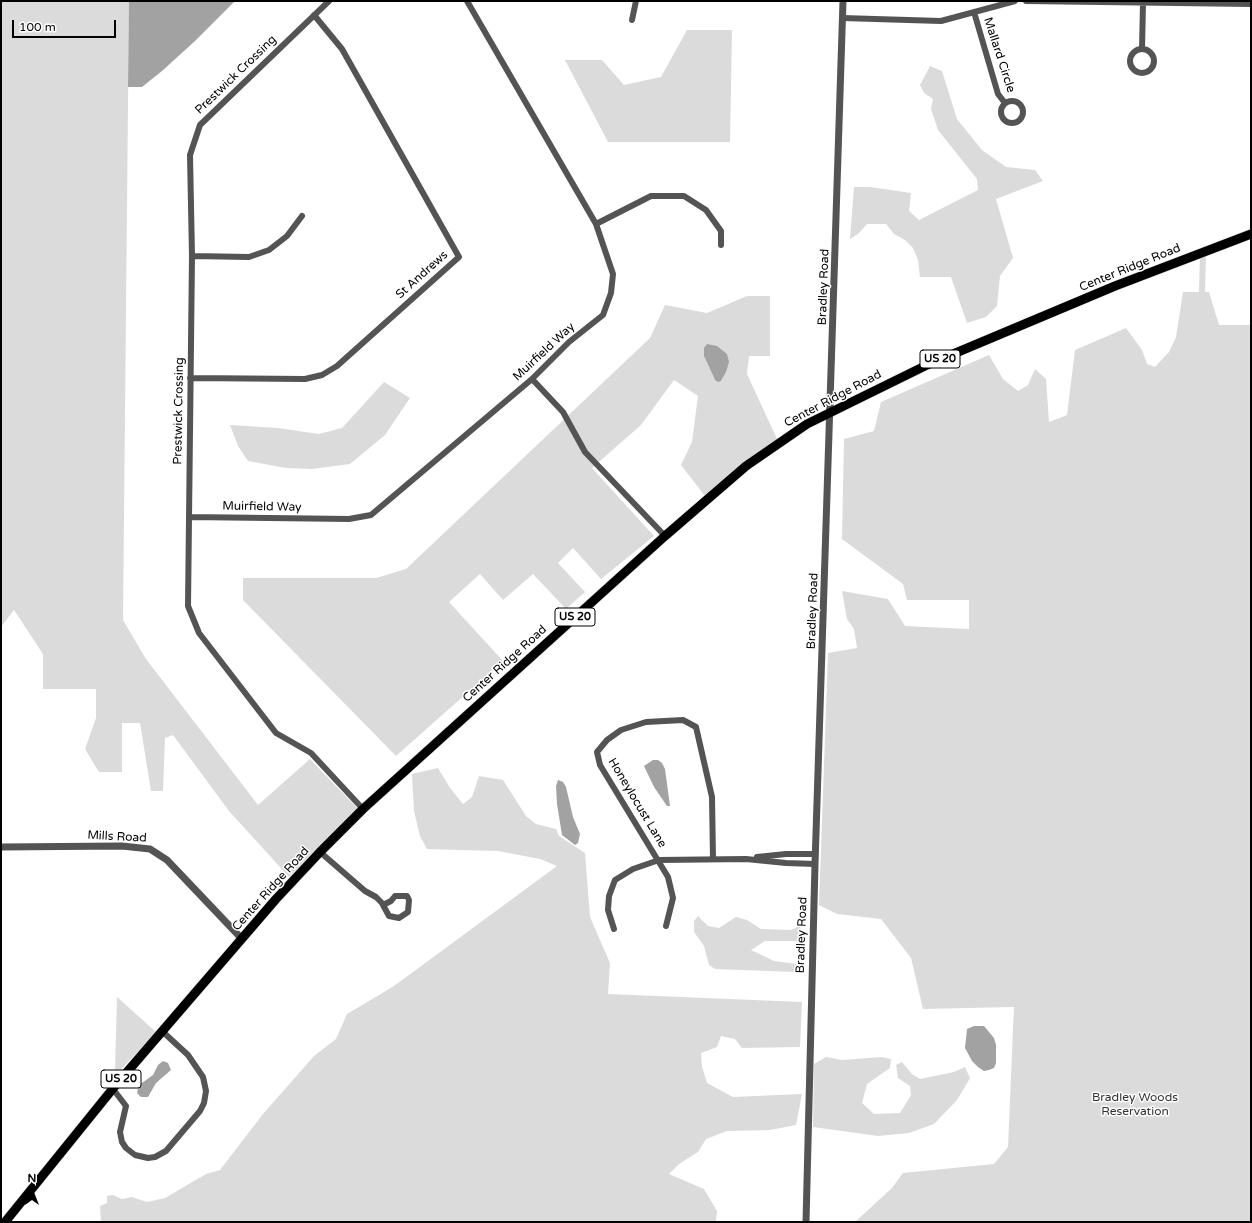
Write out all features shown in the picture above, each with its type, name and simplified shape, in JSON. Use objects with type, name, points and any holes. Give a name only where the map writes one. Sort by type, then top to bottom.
[{"type":"main road","name":"Center Ridge Road","points":[[5,1222],[113,1089],[242,939],[320,852],[363,809],[665,536],[746,466],[807,424],[927,365],[1115,286],[1251,234]]},
{"type":"street","name":"Prestwick Crossing","points":[[329,1],[200,125],[190,155],[192,256],[188,606],[199,633],[276,733],[311,753],[363,809]]},
{"type":"street","name":"Muirfield Way","points":[[189,517],[349,520],[371,516],[532,379],[569,342],[603,315],[611,293],[613,274],[596,224],[467,1]]},
{"type":"street","points":[[632,20],[636,1]]},
{"type":"street","name":"Bradley Road","points":[[806,1222],[815,854],[831,411],[843,1]]},
{"type":"street","points":[[842,18],[936,22],[1015,1]]},
{"type":"street","points":[[1026,1],[1251,4]]},
{"type":"street","points":[[1142,49],[1143,2]]},
{"type":"street","name":"Mallard Circle","points":[[974,12],[998,94],[1005,103]]},
{"type":"street","name":"St Andrews","points":[[190,378],[306,379],[322,375],[337,366],[459,257],[342,49],[314,15]]},
{"type":"street","points":[[1142,49],[1153,55],[1155,62],[1152,70],[1140,74],[1131,66],[1130,58],[1135,52],[1142,49]]},
{"type":"street","points":[[596,224],[651,196],[684,196],[706,210],[721,231],[721,245]]},
{"type":"street","points":[[192,256],[249,257],[269,250],[287,236],[302,216]]},
{"type":"street","points":[[532,379],[563,412],[585,452],[665,536]]},
{"type":"street","name":"Honeylocust Lane","points":[[666,926],[674,898],[668,877],[597,758],[597,752],[607,740],[621,730],[646,722],[683,720],[696,727],[712,797],[713,859]]},
{"type":"street","name":"Mills Road","points":[[1,847],[122,846],[150,849],[167,860],[242,939]]},
{"type":"street","points":[[320,852],[383,905],[389,916],[399,918],[408,912],[409,900],[407,896],[395,896],[391,901],[383,905]]},
{"type":"street","points":[[746,859],[786,854],[815,854]]},
{"type":"street","points":[[614,929],[608,910],[609,896],[616,880],[633,869],[659,860],[746,859],[815,864]]},
{"type":"street","points":[[113,1089],[126,1106],[120,1132],[122,1142],[126,1148],[136,1155],[148,1158],[155,1157],[168,1149],[200,1111],[204,1103],[206,1091],[203,1077],[191,1059],[163,1032]]},
{"type":"green space","points":[[1,1],[129,1],[123,620],[146,659],[258,805],[310,759],[358,809],[289,877],[229,811],[173,735],[165,738],[163,791],[151,791],[140,723],[122,723],[122,772],[99,772],[85,749],[96,718],[96,689],[43,689],[43,654],[14,610],[1,627]]},
{"type":"green space","points":[[687,30],[732,30],[730,142],[608,142],[565,60],[602,60],[624,85],[661,77]]},
{"type":"green space","points":[[930,66],[942,71],[957,119],[982,150],[1006,167],[1035,170],[1043,181],[996,199],[1013,258],[1000,276],[997,306],[986,317],[967,323],[951,277],[920,277],[918,260],[913,248],[905,240],[894,234],[886,224],[867,224],[858,234],[850,239],[854,187],[870,187],[911,193],[909,211],[919,220],[978,190],[977,179],[938,130],[931,109],[933,99],[924,93],[920,85]]},
{"type":"green space","name":"Bradley Woods Reservation","points":[[1206,252],[1205,292],[1209,292],[1219,325],[1251,325],[1251,1222],[855,1222],[892,1188],[903,1173],[994,1164],[1008,1147],[1014,1007],[923,1009],[911,958],[881,919],[837,914],[819,905],[828,653],[857,648],[854,629],[847,619],[842,591],[888,599],[905,626],[969,629],[969,600],[907,600],[903,584],[842,539],[844,439],[874,431],[881,402],[989,355],[1003,379],[1018,391],[1028,385],[1035,369],[1046,379],[1049,422],[1067,415],[1075,350],[1126,328],[1142,350],[1147,364],[1155,367],[1169,352],[1176,337],[1183,292],[1199,292],[1200,254]]},
{"type":"green space","points":[[747,296],[770,296],[770,356],[749,356],[747,374],[777,439],[705,496],[681,465],[692,442],[698,396],[674,380],[641,425],[592,468],[654,536],[601,579],[573,548],[558,563],[585,592],[566,609],[533,574],[503,600],[480,574],[449,602],[503,661],[396,756],[243,600],[243,578],[376,578],[406,569],[650,338],[665,305],[707,313]],"holes":[[[704,356],[726,372],[721,381],[715,380]]]},
{"type":"green space","points":[[384,382],[410,398],[385,435],[350,464],[312,469],[286,468],[248,461],[238,446],[230,425],[278,428],[319,434],[342,428]]},
{"type":"green space","points":[[438,768],[450,788],[463,804],[472,797],[479,776],[503,780],[526,816],[536,824],[556,829],[559,836],[585,853],[590,917],[610,963],[608,994],[802,1002],[800,1047],[742,1048],[735,1039],[721,1036],[717,1047],[701,1053],[702,1067],[707,1083],[733,1097],[802,1094],[796,1125],[770,1130],[727,1131],[706,1139],[698,1152],[679,1164],[669,1174],[704,1189],[717,1211],[716,1221],[723,1222],[101,1222],[100,1206],[107,1203],[107,1196],[113,1195],[122,1199],[132,1197],[147,1202],[165,1198],[206,1174],[220,1170],[263,1114],[314,1056],[336,1039],[347,1014],[394,986],[557,866],[540,859],[498,851],[427,849],[420,836],[414,811],[412,774]]},
{"type":"green space","points":[[698,916],[708,926],[719,928],[736,917],[747,920],[761,929],[791,930],[799,926],[803,932],[801,941],[765,941],[751,950],[774,961],[797,964],[795,972],[715,969],[709,965],[704,946],[694,932],[694,921]]},
{"type":"green space","points":[[117,997],[156,1032],[115,1076],[115,1070]]},
{"type":"green space","points":[[826,1057],[842,1060],[882,1057],[891,1059],[890,1068],[867,1084],[862,1103],[874,1114],[900,1113],[911,1095],[910,1086],[898,1078],[896,1065],[902,1062],[912,1074],[920,1079],[954,1072],[965,1067],[970,1078],[957,1100],[934,1124],[909,1133],[878,1136],[813,1127],[814,1064]]},
{"type":"shaded area","points":[[129,1],[235,1],[162,71],[142,87],[128,87]]},
{"type":"shaded area","points":[[707,344],[717,346],[727,354],[729,362],[726,372],[721,381],[718,382],[715,380],[704,356],[704,348]]},
{"type":"shaded area","points":[[653,760],[658,760],[662,763],[665,769],[670,806],[667,806],[654,787],[644,766]]},
{"type":"shaded area","points":[[558,780],[563,782],[566,787],[573,817],[580,834],[578,843],[575,845],[562,835],[557,804],[556,786]]},
{"type":"shaded area","points":[[974,1026],[984,1026],[994,1038],[996,1045],[996,1063],[994,1068],[984,1071],[978,1067],[972,1061],[965,1048],[967,1029]]},
{"type":"shaded area","points":[[163,1061],[168,1063],[171,1070],[156,1083],[148,1097],[141,1097],[137,1093],[139,1085],[153,1075],[158,1065]]}]
